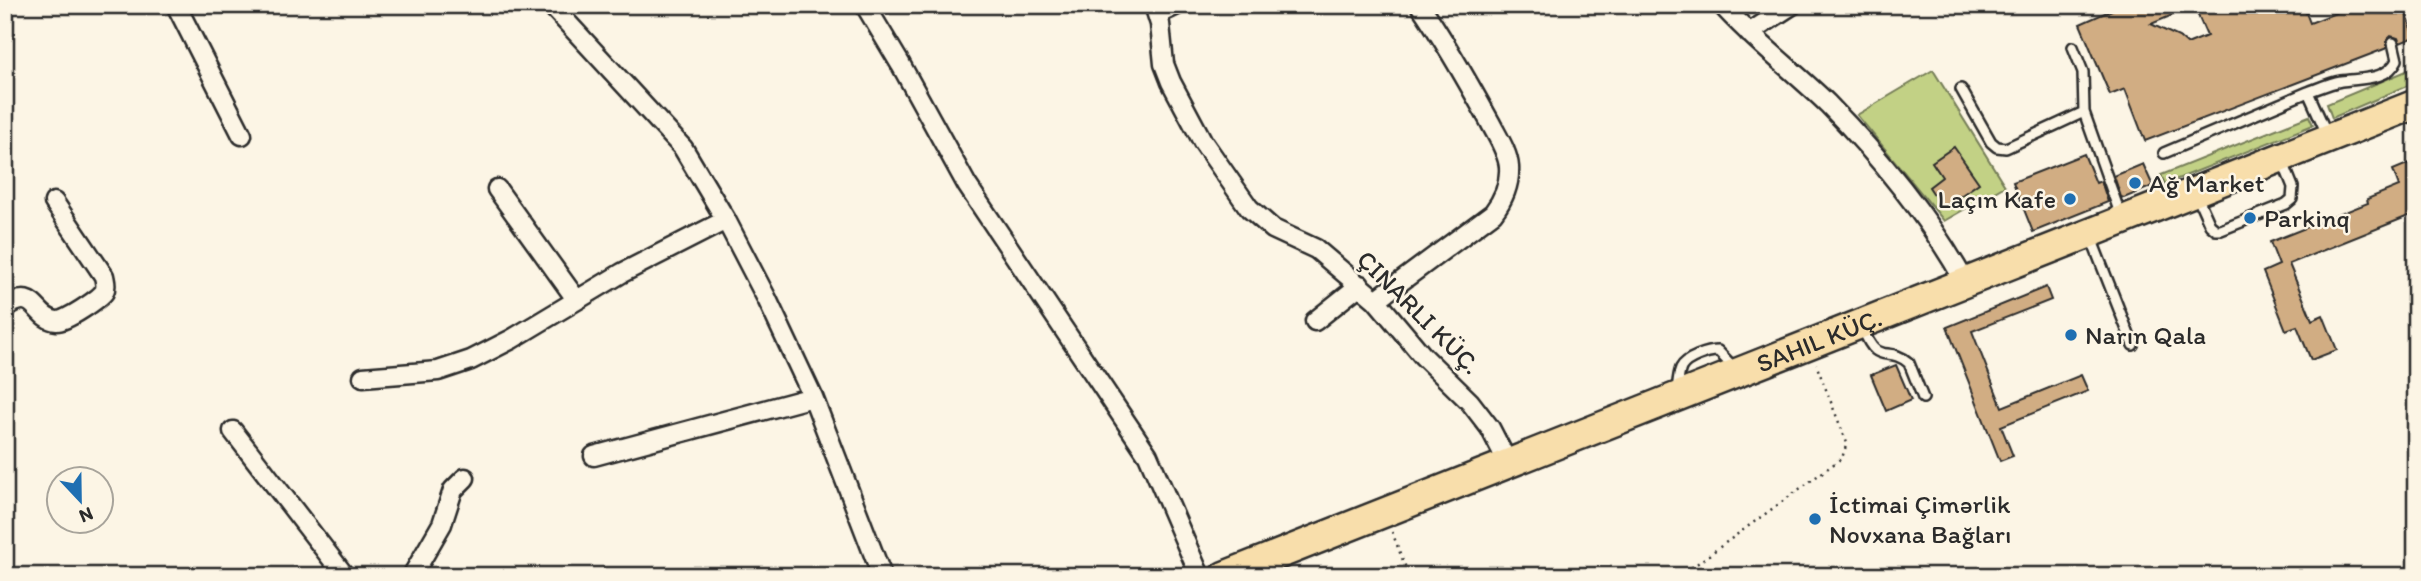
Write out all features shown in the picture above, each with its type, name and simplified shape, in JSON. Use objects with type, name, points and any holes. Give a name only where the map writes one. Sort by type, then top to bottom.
[{"type":"main road","name":"SAHIL KÜÇ.","points":[[1224,576],[2416,104]]},
{"type":"street","points":[[176,5],[242,135]]},
{"type":"street","points":[[551,5],[683,148],[726,220],[813,397],[882,576]]},
{"type":"street","points":[[865,5],[967,186],[1148,455],[1200,576]]},
{"type":"street","points":[[1177,5],[1156,9],[1164,64],[1203,142],[1249,208],[1273,229],[1315,249],[1376,300],[1423,356],[1470,402],[1490,428],[1508,463]]},
{"type":"street","points":[[1376,300],[1493,213],[1502,201],[1507,182],[1509,166],[1503,147],[1463,71],[1420,5]]},
{"type":"street","points":[[1722,5],[1862,140],[1938,236],[1965,282]]},
{"type":"street","points":[[1749,33],[1792,5]]},
{"type":"street","points":[[497,189],[576,299]]},
{"type":"street","points":[[5,308],[22,299],[29,301],[51,319],[66,320],[103,294],[106,287],[104,276],[54,202]]},
{"type":"street","points":[[363,377],[438,371],[471,360],[512,339],[576,299],[726,220]]},
{"type":"street","points":[[1315,321],[1360,285]]},
{"type":"street","points":[[594,456],[813,397]]},
{"type":"street","points":[[233,431],[345,576]]},
{"type":"street","points":[[412,576],[442,524],[453,489],[465,478]]},
{"type":"lane","points":[[2164,153],[2308,92],[2342,81],[2367,79],[2389,70],[2397,60],[2393,43]]},
{"type":"lane","points":[[2073,47],[2084,72],[2084,113],[2122,220]]},
{"type":"lane","points":[[1961,89],[1991,142],[1997,147],[2006,148],[2084,113]]},
{"type":"lane","points":[[2308,92],[2329,138]]},
{"type":"lane","points":[[2195,191],[2210,225],[2216,230],[2234,225],[2292,199],[2293,187],[2281,157]]},
{"type":"lane","points":[[2089,233],[2133,345]]},
{"type":"lane","points":[[1861,324],[1870,347],[1877,352],[1905,359],[1909,363],[1923,398]]},
{"type":"path","points":[[1680,576],[1842,458],[1847,443],[1808,345]]},
{"type":"path","points":[[1385,512],[1409,576]]},
{"type":"green space","points":[[2416,67],[2416,82],[2332,118],[2327,104]]},
{"type":"green space","points":[[1933,70],[2005,186],[1944,221],[1857,115]]},
{"type":"green space","points":[[2309,116],[2313,125],[2165,184],[2161,175]]},
{"type":"building","points":[[2123,5],[2303,5],[2310,23],[2356,5],[2403,5],[2415,37],[2400,43],[2398,38],[2391,36],[2387,40],[2387,48],[2145,141],[2125,89],[2110,95],[2080,24]],"holes":[[[2194,6],[2207,36],[2187,44],[2179,37],[2151,24]]]},
{"type":"building","points":[[1954,147],[1979,183],[1943,208],[1929,187],[1942,177],[1932,162]]},
{"type":"building","points":[[2084,154],[2096,183],[2101,181],[2108,202],[2033,232],[2013,182]]},
{"type":"building","points":[[2412,162],[2416,172],[2416,213],[2289,264],[2312,320],[2323,315],[2337,350],[2311,360],[2297,326],[2286,330],[2263,272],[2279,265],[2270,242],[2368,203],[2367,199],[2399,186],[2393,170]]},
{"type":"building","points":[[2143,164],[2153,186],[2121,197],[2114,176]]},
{"type":"building","points":[[2046,287],[2051,300],[1972,331],[2002,407],[2081,375],[2088,391],[2001,426],[2013,456],[2000,461],[1947,327]]},
{"type":"building","points":[[1896,365],[1911,400],[1886,411],[1871,375]]},
{"type":"place","name":"Ağ Market","points":[[2135,183]]},
{"type":"place","name":"Laçın Kafe","points":[[2070,199]]},
{"type":"place","name":"Parkinq","points":[[2250,218]]},
{"type":"place","name":"Narın Qala","points":[[2071,335]]},
{"type":"place","name":"İctimai Çimərlik Novxana Bağları","points":[[1815,519]]}]
